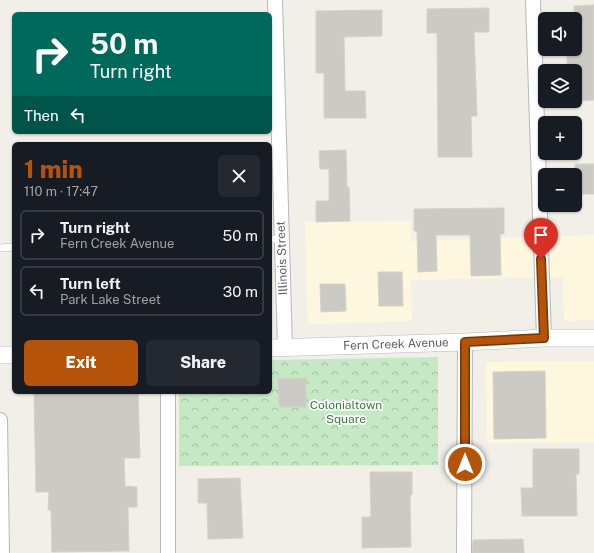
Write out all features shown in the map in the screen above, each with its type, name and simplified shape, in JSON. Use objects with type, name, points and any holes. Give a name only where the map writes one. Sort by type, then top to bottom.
[{"type":"street","name":"Illinois Street","points":[[275,0],[277,348]]},
{"type":"street","points":[[533,0],[544,338]]},
{"type":"street","name":"Fern Creek Avenue","points":[[277,348],[544,338],[594,338]]},
{"type":"street","points":[[464,553],[465,342]]},
{"type":"street","points":[[0,355],[12,355]]},
{"type":"street","points":[[168,394],[168,553]]},
{"type":"street","points":[[0,420],[2,553]]},
{"type":"lane","points":[[0,248],[12,247]]},
{"type":"shaded area","points":[[410,221],[411,241],[594,235],[594,320],[564,321],[563,277],[411,280],[412,321],[308,324],[305,222]]},
{"type":"shaded area","points":[[594,361],[594,442],[487,443],[486,362]]},
{"type":"green space","name":"Colonialtown Square","points":[[438,357],[438,465],[179,466],[179,394],[272,394],[272,360]]},
{"type":"building","points":[[594,5],[594,100],[582,101],[582,64],[567,64],[567,56],[582,56],[582,12],[574,12],[574,6]]},
{"type":"building","points":[[489,8],[489,32],[474,32],[477,116],[471,116],[472,157],[438,157],[437,33],[427,33],[427,9]]},
{"type":"building","points":[[382,10],[382,36],[344,37],[345,91],[365,91],[366,118],[324,118],[324,73],[316,73],[316,11]]},
{"type":"building","points":[[346,150],[350,221],[316,222],[316,201],[329,201],[329,169],[320,169],[319,151]]},
{"type":"building","points":[[575,164],[594,164],[594,194],[582,194],[582,168],[575,168]]},
{"type":"building","points":[[504,208],[504,234],[500,234],[501,275],[471,276],[470,235],[436,235],[437,271],[418,272],[417,231],[414,231],[414,209]]},
{"type":"building","points":[[378,272],[402,272],[403,306],[379,306]]},
{"type":"building","points":[[320,284],[345,284],[346,311],[321,312]]},
{"type":"building","points":[[545,371],[546,438],[494,439],[493,372]]},
{"type":"building","points":[[306,378],[306,407],[279,407],[278,379]]},
{"type":"building","points":[[34,394],[138,394],[140,458],[124,458],[125,486],[137,487],[137,507],[128,507],[129,551],[52,552],[51,510],[48,510],[49,492],[36,492]]},
{"type":"building","points":[[533,449],[579,449],[579,474],[576,474],[577,516],[522,516],[521,488],[533,488]]},
{"type":"building","points":[[370,472],[412,472],[412,495],[410,495],[411,547],[362,548],[362,517],[371,517]]},
{"type":"building","points":[[240,478],[243,538],[208,539],[207,503],[198,503],[198,479]]},
{"type":"building","points":[[523,539],[524,553],[472,553],[473,540]]},
{"type":"route","points":[[465,464],[465,342],[544,338],[541,259]]}]
